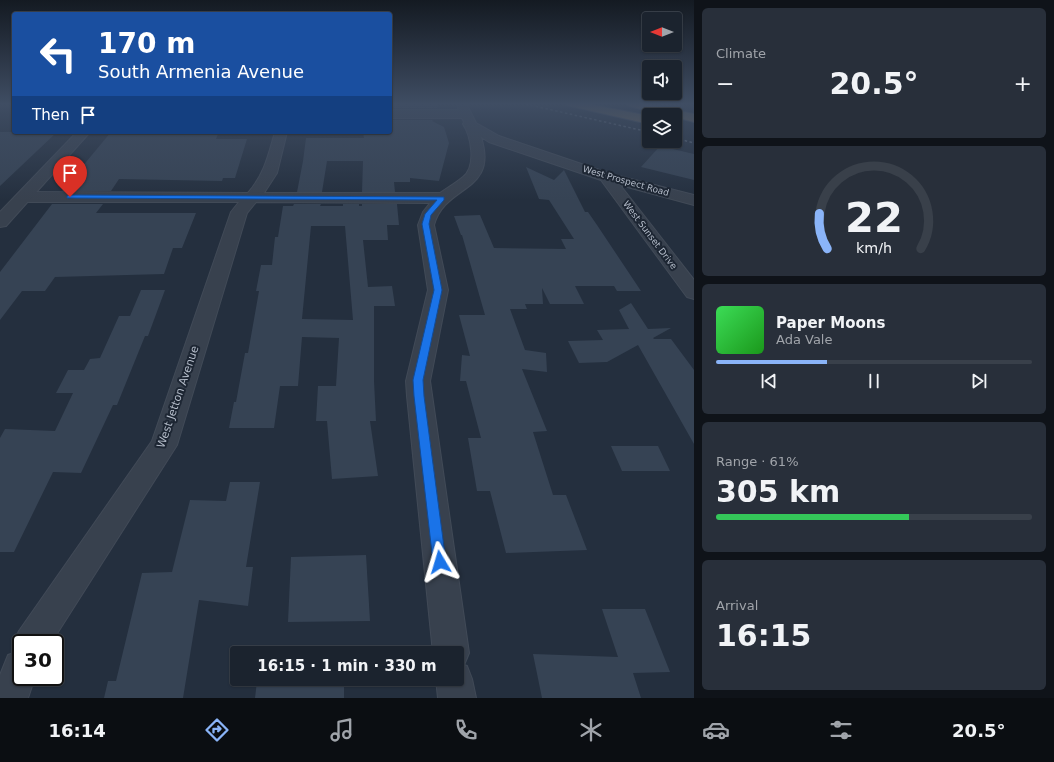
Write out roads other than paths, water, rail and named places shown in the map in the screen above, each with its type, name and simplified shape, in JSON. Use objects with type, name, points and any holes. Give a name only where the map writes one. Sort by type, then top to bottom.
[{"type":"street","points":[[0,222],[81,136]]},
{"type":"street","name":"West Jetton Avenue","points":[[37,634],[164,445],[239,212],[264,185],[270,173],[280,136]]},
{"type":"street","points":[[450,646],[418,380],[438,290],[426,224],[428,214],[442,198],[471,178],[477,166],[479,156],[475,136]]},
{"type":"street","name":"West Prospect Road","points":[[490,136],[494,139],[606,177],[694,200]]},
{"type":"street","name":"West Sunset Drive","points":[[606,177],[694,293]]},
{"type":"street","points":[[24,197],[442,198]]},
{"type":"street","points":[[9,698],[14,686]]},
{"type":"street","points":[[455,686],[457,698]]},
{"type":"railway","points":[[682,140],[694,143]]}]
